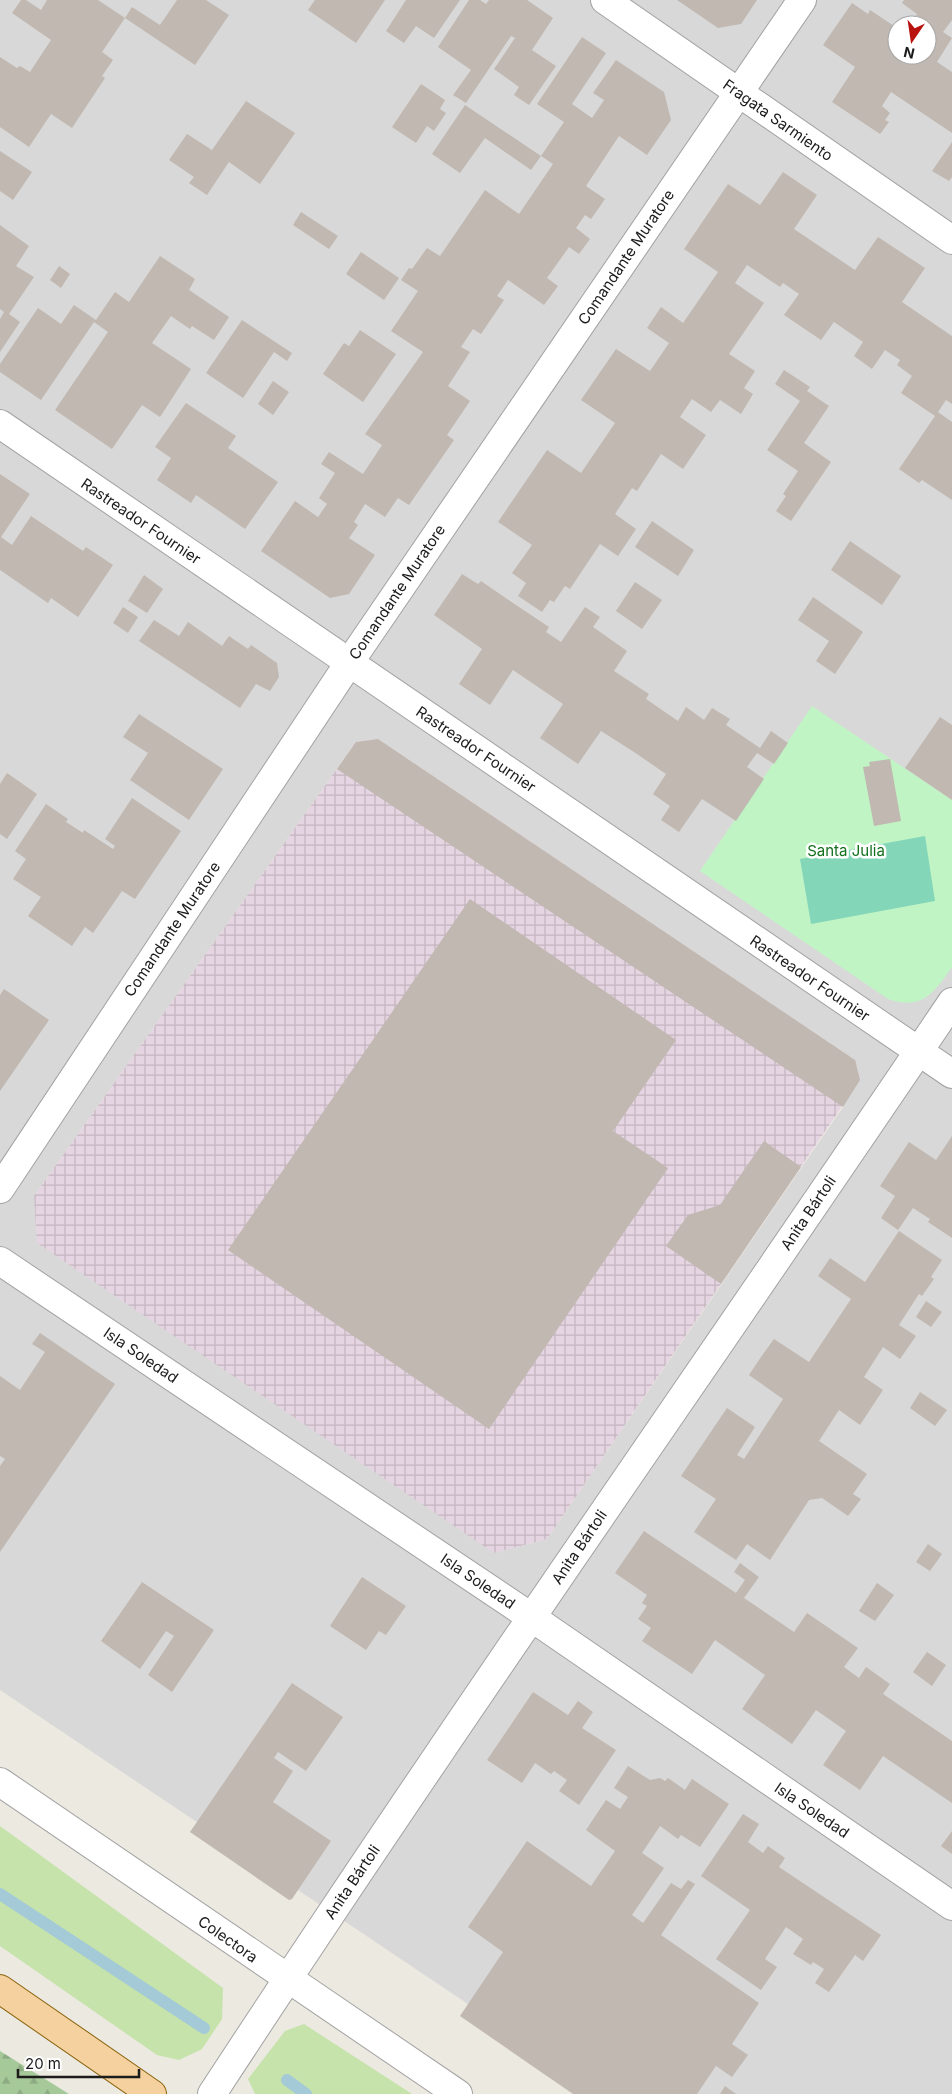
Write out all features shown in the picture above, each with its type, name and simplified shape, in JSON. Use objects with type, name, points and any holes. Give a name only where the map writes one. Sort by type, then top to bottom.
[{"type":"main road","points":[[0,1989],[152,2094]]},
{"type":"street","name":"Fragata Sarmiento","points":[[605,0],[952,240]]},
{"type":"street","name":"Comandante Muratore","points":[[0,1189],[349,662],[802,0]]},
{"type":"street","name":"Rastreador Fournier","points":[[0,424],[952,1074]]},
{"type":"street","name":"Anita Bártoli","points":[[212,2094],[287,1979],[531,1617],[952,1002]]},
{"type":"street","name":"Isla Soledad","points":[[0,1260],[531,1617],[952,1906]]},
{"type":"street","name":"Colectora","points":[[0,1782],[458,2094]]},
{"type":"shaded area","points":[[0,0],[952,0],[952,2094],[602,2094],[0,1690]],"holes":[[[378,739],[855,1060],[843,1107],[547,1539],[494,1553],[34,1196],[356,742]]]},
{"type":"shaded area","points":[[378,739],[855,1060],[860,1080],[547,1539],[494,1553],[37,1243],[34,1196],[356,742]]},
{"type":"green space","name":"Santa Julia","points":[[812,706],[952,800],[952,967],[933,992],[918,1001],[910,1003],[888,999],[700,871]]},
{"type":"green space","points":[[925,836],[935,901],[811,924],[800,859]]},
{"type":"green space","points":[[0,1826],[223,1988],[222,2019],[202,2049],[179,2060],[157,2055],[0,1946]]},
{"type":"green space","points":[[304,2024],[412,2094],[255,2094],[248,2079],[285,2031]]},
{"type":"green space","points":[[0,2051],[69,2094],[0,2094]]},
{"type":"building","points":[[21,0],[26,0],[41,10],[47,0],[98,0],[125,18],[102,52],[113,60],[102,76],[105,78],[72,128],[51,114],[29,147],[0,127],[0,57],[17,68],[20,66],[30,72],[51,40],[12,13]]},
{"type":"building","points":[[177,0],[206,0],[229,15],[195,65],[125,18],[132,7],[160,25]]},
{"type":"building","points":[[315,0],[385,0],[356,43],[308,10]]},
{"type":"building","points":[[406,0],[460,0],[434,38],[416,26],[404,43],[386,31]]},
{"type":"building","points":[[469,0],[480,0],[486,4],[489,0],[527,0],[553,18],[532,50],[556,66],[529,105],[514,95],[519,87],[494,69],[515,38],[511,36],[466,103],[453,95],[471,70],[438,47]]},
{"type":"building","points":[[677,0],[757,0],[741,24],[718,28]]},
{"type":"building","points":[[904,0],[952,0],[952,20],[943,32],[952,38],[937,62],[937,15],[916,15],[902,3]]},
{"type":"building","points":[[852,3],[868,14],[870,10],[887,21],[887,65],[937,65],[937,62],[952,72],[952,133],[891,92],[882,106],[890,113],[885,120],[889,122],[880,134],[832,102],[855,67],[823,45]]},
{"type":"building","points":[[582,37],[606,53],[572,104],[592,118],[604,100],[593,93],[616,60],[664,92],[671,120],[647,155],[619,136],[586,186],[605,199],[591,219],[585,215],[576,228],[590,239],[579,254],[569,247],[547,278],[558,286],[544,305],[508,280],[497,296],[504,300],[481,334],[473,329],[461,347],[470,352],[448,386],[470,401],[447,435],[454,440],[409,505],[398,498],[385,517],[365,504],[354,522],[358,525],[349,538],[375,555],[349,594],[330,598],[261,551],[295,501],[318,517],[327,504],[319,498],[335,473],[321,464],[329,452],[363,474],[382,445],[365,434],[423,352],[391,331],[418,291],[401,280],[409,268],[412,269],[427,248],[440,256],[485,190],[519,214],[553,164],[541,156],[564,122],[537,104]]},
{"type":"building","points":[[421,84],[445,100],[440,109],[446,113],[434,131],[427,126],[416,143],[392,127]]},
{"type":"building","points":[[246,101],[295,133],[260,184],[229,162],[207,195],[189,183],[194,177],[169,160],[187,134],[212,150]]},
{"type":"building","points":[[465,105],[541,156],[531,170],[485,138],[460,173],[432,154]]},
{"type":"building","points":[[952,142],[952,177],[949,181],[932,171]]},
{"type":"building","points":[[0,151],[32,172],[13,200],[0,191]]},
{"type":"building","points":[[783,172],[817,195],[794,229],[855,270],[878,237],[925,268],[902,302],[952,336],[952,404],[946,400],[938,412],[952,422],[952,500],[922,480],[919,483],[899,469],[935,416],[901,393],[912,376],[897,365],[900,360],[885,350],[872,369],[854,356],[863,342],[834,322],[821,340],[784,315],[799,294],[783,283],[780,287],[747,265],[735,283],[764,303],[729,354],[755,371],[744,388],[753,394],[741,414],[720,400],[711,412],[692,399],[680,417],[706,435],[683,469],[661,454],[637,491],[632,488],[615,514],[636,529],[618,556],[600,544],[570,589],[565,586],[554,602],[550,600],[542,612],[518,596],[526,583],[512,573],[532,545],[498,522],[547,450],[581,473],[615,423],[581,400],[616,349],[650,371],[669,343],[647,328],[661,307],[683,323],[718,272],[684,249],[728,184],[760,205]]},
{"type":"building","points":[[301,212],[338,236],[329,249],[293,225]]},
{"type":"building","points":[[0,225],[29,246],[16,266],[34,277],[9,314],[20,322],[0,352],[0,319],[4,312],[0,309]]},
{"type":"building","points":[[361,252],[399,278],[384,300],[346,274]]},
{"type":"building","points":[[160,256],[195,279],[189,290],[229,317],[214,340],[192,326],[190,329],[171,316],[152,343],[191,369],[160,417],[142,405],[112,449],[55,410],[108,332],[94,322],[41,400],[0,372],[0,364],[38,308],[61,324],[74,305],[96,320],[115,292],[129,302]]},
{"type":"building","points":[[59,266],[70,274],[61,288],[50,280]]},
{"type":"building","points":[[242,320],[292,353],[287,361],[274,352],[243,398],[206,373]]},
{"type":"building","points":[[360,330],[396,354],[363,402],[323,374],[344,343],[349,346]]},
{"type":"building","points":[[784,370],[810,387],[807,391],[829,406],[804,443],[831,462],[791,521],[776,511],[786,496],[783,494],[798,471],[767,450],[800,401],[775,384]]},
{"type":"building","points":[[273,381],[289,392],[273,415],[258,404]]},
{"type":"building","points":[[186,403],[236,436],[228,448],[278,482],[245,529],[196,495],[191,503],[157,480],[171,458],[155,447]]},
{"type":"building","points":[[0,474],[30,494],[1,537],[12,545],[31,516],[83,551],[86,547],[113,565],[78,617],[51,598],[48,603],[0,570]]},
{"type":"building","points":[[652,521],[694,550],[678,576],[635,547]]},
{"type":"building","points":[[850,541],[901,576],[882,605],[831,570]]},
{"type":"building","points":[[462,574],[478,584],[481,581],[549,627],[546,632],[561,642],[585,607],[600,617],[593,627],[627,651],[614,671],[649,694],[646,699],[678,721],[686,707],[704,720],[712,708],[730,719],[726,725],[760,748],[771,731],[788,743],[774,764],[757,753],[747,767],[764,779],[736,821],[702,799],[679,832],[661,820],[670,806],[653,794],[666,774],[601,731],[578,764],[540,738],[563,704],[513,670],[490,705],[459,684],[482,649],[434,615]]},
{"type":"building","points":[[144,575],[163,589],[147,613],[128,601]]},
{"type":"building","points":[[635,582],[662,600],[642,629],[616,611]]},
{"type":"building","points":[[813,597],[863,632],[835,674],[816,661],[829,641],[798,620]]},
{"type":"building","points":[[123,607],[138,617],[128,633],[113,623]]},
{"type":"building","points":[[154,620],[179,636],[188,622],[222,646],[229,636],[248,649],[251,645],[277,663],[279,677],[270,691],[256,684],[240,708],[139,641]]},
{"type":"building","points":[[139,714],[223,769],[189,820],[130,780],[148,753],[123,737]]},
{"type":"building","points":[[940,717],[952,725],[952,800],[905,768]]},
{"type":"building","points":[[378,739],[855,1060],[860,1080],[843,1107],[337,769],[356,742]]},
{"type":"building","points":[[890,759],[901,821],[874,826],[863,767],[870,766],[869,762]]},
{"type":"building","points":[[7,773],[37,794],[7,839],[0,834],[0,784]]},
{"type":"building","points":[[132,798],[181,831],[135,899],[122,891],[93,933],[85,927],[72,946],[28,916],[41,897],[13,879],[26,859],[15,851],[46,804],[68,819],[66,822],[83,833],[84,830],[113,849],[115,846],[105,839]]},
{"type":"building","points":[[470,899],[676,1040],[613,1131],[668,1168],[489,1429],[228,1250]]},
{"type":"building","points":[[4,989],[49,1020],[0,1091],[0,995]]},
{"type":"building","points":[[952,1136],[952,1238],[928,1222],[930,1219],[913,1208],[898,1230],[881,1218],[895,1196],[880,1186],[909,1142],[936,1160]]},
{"type":"building","points":[[764,1141],[801,1167],[721,1284],[666,1246],[688,1215],[720,1205]]},
{"type":"building","points":[[899,1231],[942,1260],[931,1277],[934,1279],[922,1296],[919,1294],[899,1325],[916,1336],[900,1359],[883,1347],[864,1377],[883,1390],[860,1425],[839,1410],[819,1441],[867,1474],[853,1494],[861,1499],[848,1516],[822,1498],[809,1500],[770,1560],[747,1544],[736,1560],[694,1532],[716,1499],[681,1476],[727,1408],[755,1427],[737,1455],[744,1459],[783,1399],[749,1375],[761,1357],[774,1339],[809,1362],[851,1299],[818,1276],[830,1258],[865,1282]]},
{"type":"building","points":[[926,1301],[942,1312],[931,1327],[916,1317]]},
{"type":"building","points":[[40,1333],[115,1384],[0,1552],[0,1466],[5,1459],[0,1456],[0,1376],[20,1390],[45,1352],[32,1344]]},
{"type":"building","points":[[920,1392],[947,1410],[935,1426],[910,1408]]},
{"type":"building","points":[[644,1531],[736,1593],[745,1580],[734,1572],[740,1563],[759,1577],[744,1598],[794,1632],[807,1613],[858,1648],[844,1667],[859,1678],[866,1667],[890,1684],[883,1694],[952,1741],[952,1803],[883,1756],[860,1790],[823,1765],[846,1731],[816,1710],[792,1744],[742,1709],[765,1675],[715,1640],[692,1674],[642,1641],[651,1628],[638,1619],[647,1606],[642,1603],[647,1595],[615,1573]]},
{"type":"building","points":[[928,1544],[942,1554],[930,1571],[916,1562]]},
{"type":"building","points":[[362,1577],[406,1606],[386,1635],[379,1631],[366,1650],[330,1626]]},
{"type":"building","points":[[142,1582],[214,1630],[172,1692],[148,1675],[174,1636],[166,1631],[140,1669],[101,1641]]},
{"type":"building","points":[[877,1583],[894,1595],[875,1621],[859,1611]]},
{"type":"building","points":[[927,1652],[946,1665],[932,1686],[913,1672]]},
{"type":"building","points":[[292,1683],[343,1717],[306,1771],[278,1752],[274,1758],[293,1771],[273,1802],[331,1841],[292,1899],[289,1900],[190,1832]]},
{"type":"building","points":[[533,1692],[568,1715],[578,1701],[593,1712],[582,1728],[616,1750],[579,1805],[559,1791],[567,1780],[554,1771],[551,1774],[535,1763],[522,1783],[487,1760]]},
{"type":"building","points":[[628,1766],[650,1780],[660,1778],[665,1781],[668,1778],[685,1790],[692,1779],[729,1804],[700,1847],[681,1835],[678,1839],[660,1826],[642,1853],[664,1868],[632,1915],[643,1923],[671,1883],[681,1889],[688,1880],[695,1884],[661,1935],[759,2003],[732,2044],[748,2055],[732,2077],[716,2066],[697,2094],[573,2094],[460,2016],[503,1952],[468,1927],[527,1841],[591,1886],[615,1851],[586,1830],[606,1800],[620,1809],[628,1797],[614,1788]]},
{"type":"building","points":[[743,1814],[759,1824],[748,1842],[763,1853],[768,1846],[785,1858],[779,1867],[881,1935],[863,1961],[855,1955],[829,1992],[815,1983],[824,1969],[813,1962],[811,1965],[793,1954],[803,1939],[786,1927],[765,1959],[777,1967],[761,1990],[716,1959],[750,1910],[701,1876]]},
{"type":"building","points":[[952,1831],[952,1854],[941,1846]]},
{"type":"building","points":[[725,2086],[736,2094],[720,2094]]},
{"type":"waterway","points":[[0,1894],[204,2028]]},
{"type":"waterway","points":[[287,2080],[306,2094]]}]
